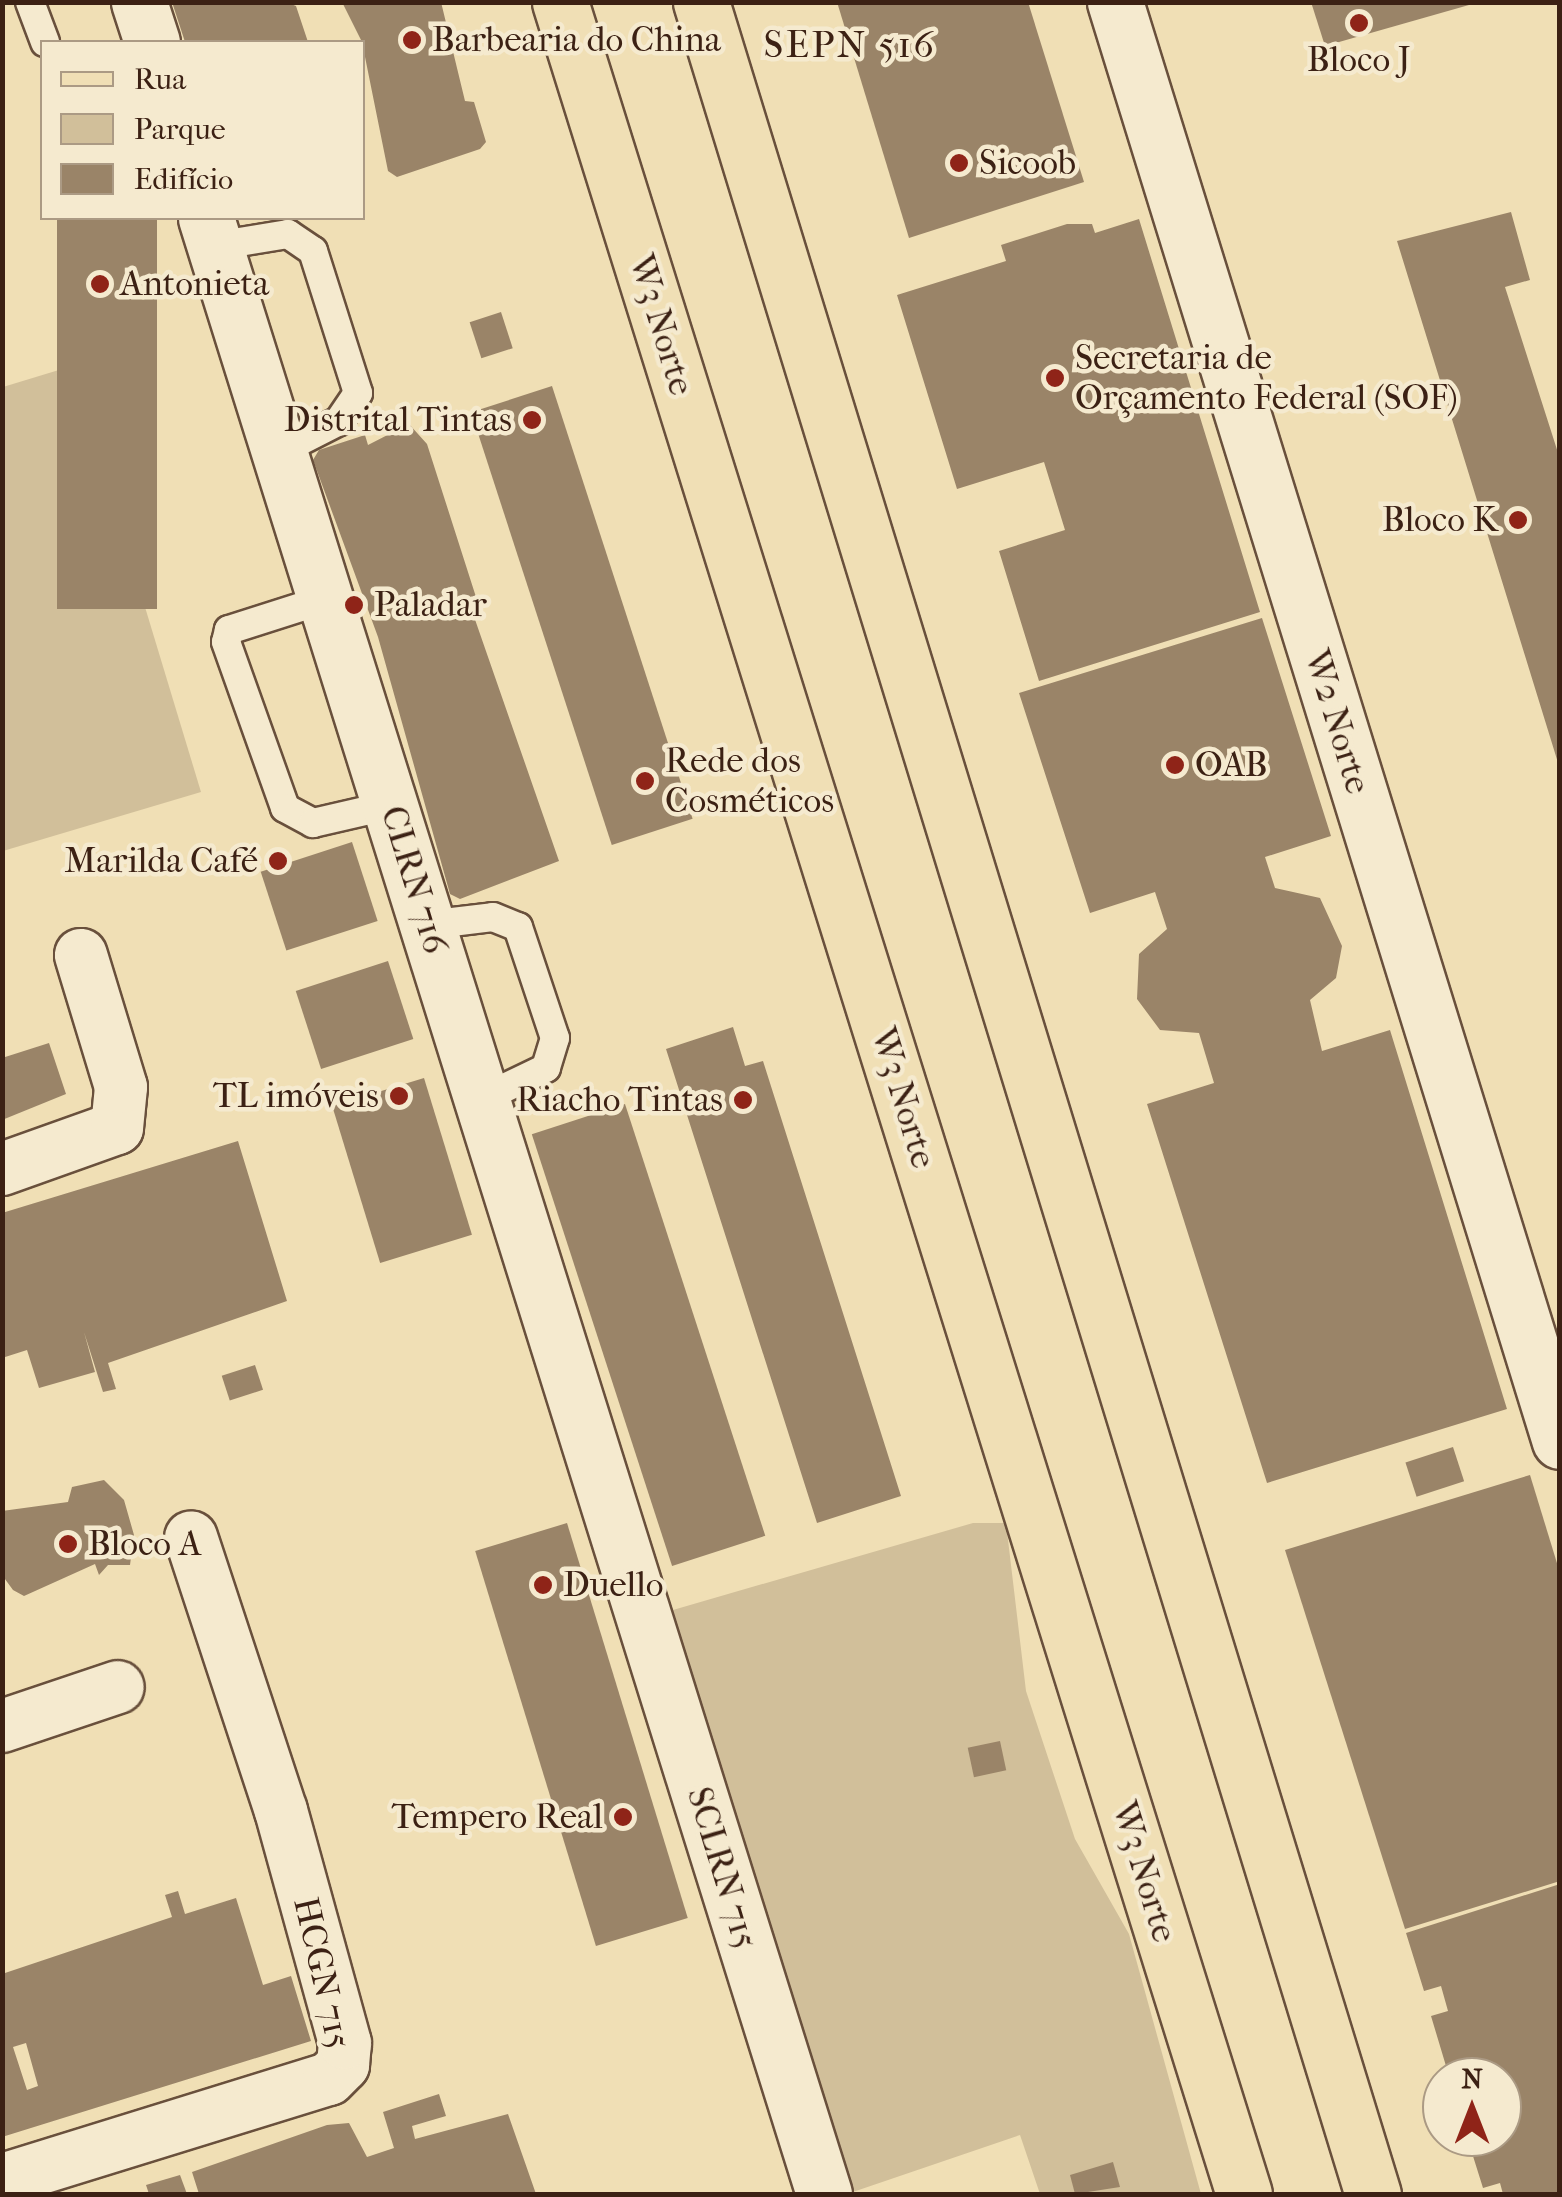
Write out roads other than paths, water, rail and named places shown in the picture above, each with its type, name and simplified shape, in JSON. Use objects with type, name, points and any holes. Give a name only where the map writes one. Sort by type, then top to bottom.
[{"type":"main road","name":"W3 Norte","points":[[560,2],[1244,2194]]},
{"type":"main road","points":[[672,2],[753,165]]},
{"type":"main road","points":[[700,2],[1373,2194]]},
{"type":"street","points":[[140,2],[151,40]]},
{"type":"street","name":"W2 Norte","points":[[1115,2],[1560,1441]]},
{"type":"street","name":"CLRN 716","points":[[210,232],[621,1542]]},
{"type":"street","points":[[2,1169],[117,1128],[121,1086],[81,955]]},
{"type":"street","name":"HCGN 715","points":[[2,2180],[329,2079],[343,2066],[345,2043],[281,1811],[190,1536]]},
{"type":"street","name":"SCLRN 715","points":[[621,1542],[824,2194]]},
{"type":"street","points":[[2,1726],[118,1687]]},
{"type":"lane","points":[[30,2],[45,40]]},
{"type":"lane","points":[[210,232],[288,234],[312,251],[358,393],[347,415],[280,451]]},
{"type":"lane","points":[[326,599],[229,630],[226,642],[286,808],[312,823],[390,805]]},
{"type":"lane","points":[[427,925],[494,916],[518,927],[555,1038],[546,1068],[482,1100]]},
{"type":"place","name":"Bloco J","points":[[1359,23]]},
{"type":"place","name":"Barbearia do China","points":[[412,40]]},
{"type":"place","name":"Sicoob","points":[[959,163]]},
{"type":"place","name":"Antonieta","points":[[100,284]]},
{"type":"place","name":"Secretaria de Orçamento Federal (SOF)","points":[[1055,378]]},
{"type":"place","name":"Distrital Tintas","points":[[532,420]]},
{"type":"place","name":"Bloco K","points":[[1518,520]]},
{"type":"place","name":"Paladar","points":[[354,605]]},
{"type":"place","name":"OAB","points":[[1175,765]]},
{"type":"place","name":"Rede dos Cosméticos","points":[[645,781]]},
{"type":"place","name":"Marilda Café","points":[[278,861]]},
{"type":"place","name":"TL imóveis","points":[[399,1096]]},
{"type":"place","name":"Riacho Tintas","points":[[743,1100]]},
{"type":"place","name":"Bloco A","points":[[68,1544]]},
{"type":"place","name":"Duello","points":[[543,1585]]},
{"type":"place","name":"Tempero Real","points":[[623,1817]]},
{"type":"district","name":"SEPN 516","points":[[850,45]]}]
